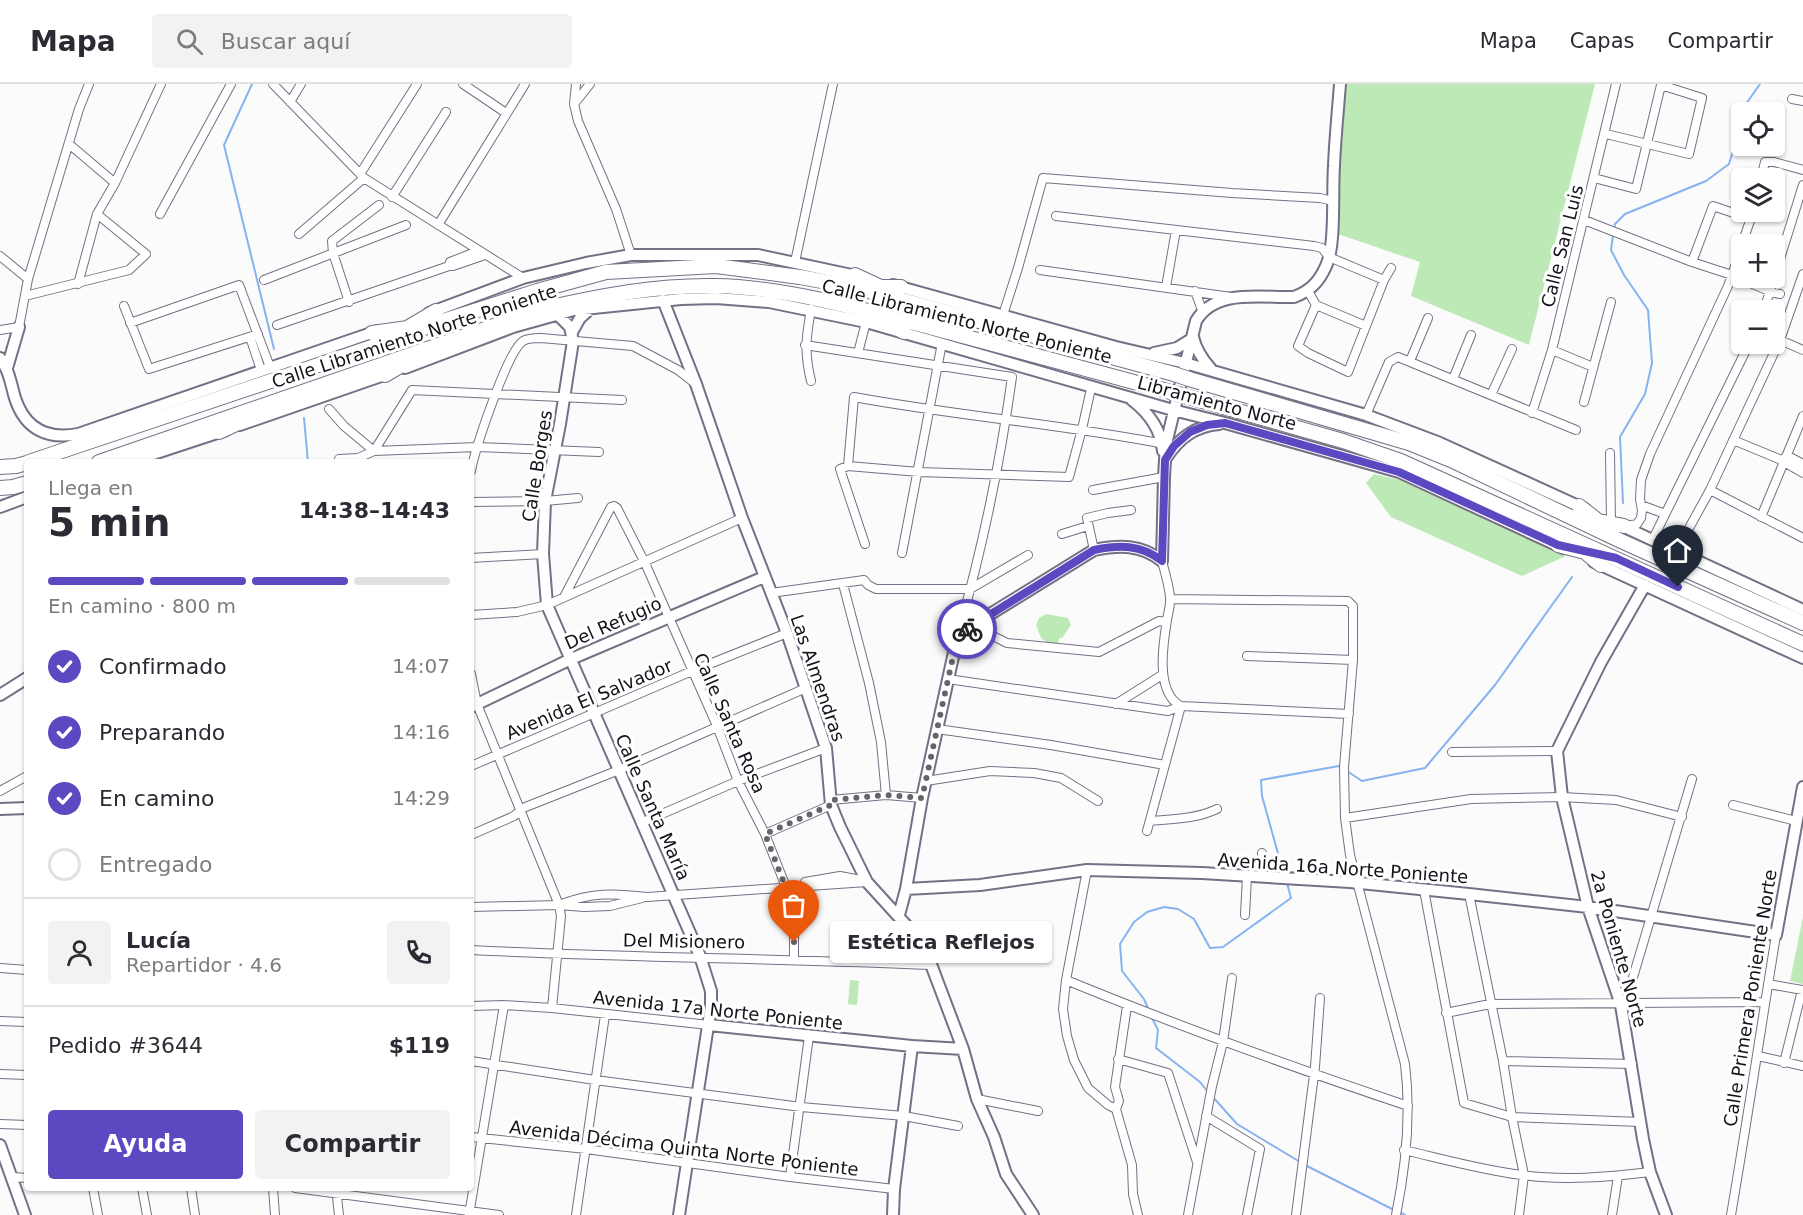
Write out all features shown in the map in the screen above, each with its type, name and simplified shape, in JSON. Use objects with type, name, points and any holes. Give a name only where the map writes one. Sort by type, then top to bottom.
[{"type":"highway","name":"Calle Libramiento Norte Poniente","points":[[36,459],[438,317],[606,272],[716,266],[800,277],[854,281],[909,302],[1174,374],[1408,442],[1574,511]]},
{"type":"highway","points":[[854,281],[882,287],[901,287]]},
{"type":"highway","name":"Calle Libramiento Norte Poniente","points":[[108,459],[300,393],[384,369],[543,309],[613,293],[671,287],[717,286],[778,292],[906,327],[1171,392],[1343,441],[1401,461],[1561,541],[1616,558],[1803,644]]},
{"type":"highway","points":[[882,287],[909,302]]},
{"type":"highway","points":[[865,316],[906,327]]},
{"type":"highway","points":[[375,339],[438,317]]},
{"type":"highway","points":[[384,369],[446,347]]},
{"type":"highway","points":[[219,432],[279,406],[300,393]]},
{"type":"highway","name":"Calle Libramiento Norte Poniente","points":[[0,467],[24,463]]},
{"type":"highway","points":[[0,488],[24,484]]},
{"type":"highway","points":[[1574,511],[1611,523],[1621,542]]},
{"type":"highway","points":[[1574,511],[1621,542],[1803,623]]},
{"type":"highway","points":[[1561,541],[1586,552],[1616,558]]},
{"type":"highway","points":[[1586,552],[1601,565]]},
{"type":"street","points":[[7,368],[19,327],[28,279],[89,84]]},
{"type":"street","points":[[78,284],[98,214],[161,84]]},
{"type":"street","points":[[160,214],[231,84]]},
{"type":"street","points":[[273,84],[362,176],[523,278]]},
{"type":"street","points":[[290,102],[301,84]]},
{"type":"street","points":[[299,234],[362,176],[415,87],[403,84]]},
{"type":"street","points":[[463,84],[506,113]]},
{"type":"street","points":[[438,225],[525,84]]},
{"type":"street","points":[[576,84],[574,104],[579,121],[616,209],[631,255]]},
{"type":"street","points":[[574,104],[590,84]]},
{"type":"street","points":[[795,262],[833,84]]},
{"type":"street","points":[[1040,270],[1232,297],[1294,297],[1308,291],[1327,266],[1332,250],[1340,84]]},
{"type":"street","name":"Calle San Luis","points":[[1532,413],[1552,351],[1606,134],[1616,84]]},
{"type":"street","points":[[1594,178],[1636,189],[1647,143],[1661,85],[1702,98],[1689,154],[1647,143],[1606,134]]},
{"type":"street","points":[[1792,99],[1803,101]]},
{"type":"street","points":[[392,197],[446,112]]},
{"type":"street","points":[[69,144],[115,183]]},
{"type":"street","points":[[1764,168],[1765,162],[1774,162],[1803,170]]},
{"type":"street","points":[[1003,315],[1043,177],[1320,198],[1333,201]]},
{"type":"street","points":[[1770,300],[1775,293],[1803,185]]},
{"type":"street","points":[[349,302],[333,253],[332,241],[379,205]]},
{"type":"street","points":[[1692,262],[1713,206],[1731,210]]},
{"type":"street","points":[[25,296],[129,270],[146,254],[98,214]]},
{"type":"street","points":[[1056,216],[1314,246],[1322,248],[1329,257],[1384,280]]},
{"type":"street","points":[[1584,220],[1731,275]]},
{"type":"street","points":[[264,280],[406,225]]},
{"type":"street","points":[[1166,287],[1176,230]]},
{"type":"street","points":[[277,325],[453,266],[482,253]]},
{"type":"street","points":[[438,317],[523,278],[586,263],[631,255],[758,255],[795,262],[854,281],[901,287],[1185,363],[1366,415],[1440,443],[1574,511]]},
{"type":"street","points":[[0,256],[28,279]]},
{"type":"street","points":[[1316,305],[1298,346],[1348,372],[1390,268]]},
{"type":"street","points":[[1785,326],[1803,274]]},
{"type":"street","points":[[1611,523],[1634,525],[1640,520],[1641,480],[1650,454],[1731,277]]},
{"type":"street","points":[[130,323],[239,285],[266,354],[266,369]]},
{"type":"street","points":[[1763,288],[1775,293]]},
{"type":"street","points":[[1195,291],[1202,310]]},
{"type":"street","points":[[1308,291],[1316,305],[1366,326]]},
{"type":"street","points":[[1181,706],[1173,701],[1162,675],[1170,599],[1162,561],[1165,460],[1173,410],[1191,337],[1202,310],[1232,297]]},
{"type":"street","points":[[446,347],[513,327],[591,308],[663,300],[716,298],[770,302],[865,316],[858,353]]},
{"type":"street","name":"Las Almendras","points":[[663,300],[696,384],[742,518],[806,688],[826,748],[831,802],[849,848],[867,882],[917,936],[932,965],[963,1048],[977,1099],[994,1137],[1006,1174],[1033,1215]]},
{"type":"street","points":[[1584,402],[1611,302]]},
{"type":"street","points":[[124,306],[149,369],[258,334]]},
{"type":"street","name":"Calle Borges","points":[[548,605],[543,554],[545,501],[565,396],[573,337],[580,318],[591,308]]},
{"type":"street","points":[[811,309],[805,345],[811,381]]},
{"type":"street","points":[[558,315],[566,322],[573,337]]},
{"type":"street","points":[[1410,361],[1428,318]]},
{"type":"street","points":[[0,330],[19,327]]},
{"type":"street","name":"Libramiento Norte","points":[[906,327],[942,343],[1399,472],[1561,541],[1601,565],[1803,658]]},
{"type":"street","points":[[1453,379],[1471,335]]},
{"type":"street","points":[[250,337],[257,357],[266,369]]},
{"type":"street","points":[[474,459],[497,393],[512,358],[523,341],[573,337],[633,346],[678,370],[696,384]]},
{"type":"street","points":[[1145,354],[1177,348],[1191,337]]},
{"type":"street","points":[[1191,337],[1203,361],[1214,372]]},
{"type":"street","points":[[0,358],[7,368],[16,400],[25,419],[43,432],[63,436],[88,430],[266,369],[375,339]]},
{"type":"street","points":[[1785,342],[1803,350]]},
{"type":"street","points":[[902,554],[942,343]]},
{"type":"street","points":[[805,345],[1012,377],[996,475],[948,679],[899,915]]},
{"type":"street","points":[[1491,395],[1512,349]]},
{"type":"street","points":[[1552,351],[1593,367]]},
{"type":"street","points":[[257,357],[266,354]]},
{"type":"street","points":[[1653,539],[1744,354]]},
{"type":"street","points":[[1677,550],[1710,490],[1773,354]]},
{"type":"street","points":[[1366,415],[1390,360],[1398,357],[1576,430]]},
{"type":"street","points":[[137,459],[219,432],[384,369]]},
{"type":"street","points":[[374,451],[412,390],[622,400]]},
{"type":"street","points":[[865,544],[840,470],[848,466],[919,472],[1069,477],[1090,393]]},
{"type":"street","points":[[848,466],[854,397],[929,411],[1082,429],[1168,445],[1207,425],[1225,423]]},
{"type":"street","points":[[1128,397],[1150,417],[1168,445]]},
{"type":"street","points":[[329,409],[344,426],[374,451]]},
{"type":"street","points":[[1761,517],[1803,416]]},
{"type":"street","points":[[1733,440],[1784,460],[1803,464]]},
{"type":"street","points":[[339,459],[358,458],[374,451],[477,447],[599,452]]},
{"type":"street","points":[[1610,453],[1611,523]]},
{"type":"street","points":[[1784,460],[1803,473]]},
{"type":"street","points":[[1093,490],[1164,477]]},
{"type":"street","points":[[1710,490],[1803,538]]},
{"type":"street","points":[[0,507],[24,498]]},
{"type":"street","points":[[474,502],[578,498]]},
{"type":"street","points":[[1641,505],[1665,514]]},
{"type":"street","name":"Calle Santa Rosa","points":[[564,597],[611,507],[614,506],[645,563],[717,726],[738,781],[765,834],[794,909],[794,959]]},
{"type":"street","points":[[1094,550],[1087,518],[1131,510]]},
{"type":"street","points":[[474,615],[517,612],[548,605],[742,518]]},
{"type":"street","points":[[1611,523],[1653,539],[1803,610]]},
{"type":"street","points":[[1062,534],[1088,526]]},
{"type":"street","points":[[958,634],[1094,550],[1117,545],[1135,547],[1154,554],[1162,561]]},
{"type":"street","points":[[474,558],[543,554]]},
{"type":"street","points":[[771,593],[864,580],[876,589],[970,590],[1028,555]]},
{"type":"street","name":"Del Refugio","points":[[474,706],[571,659],[764,577]]},
{"type":"street","points":[[843,584],[869,683],[881,742],[886,795]]},
{"type":"street","points":[[1452,752],[1557,751],[1601,662],[1645,585]]},
{"type":"street","points":[[1170,599],[1348,601],[1353,606],[1353,660],[1344,767],[1345,818],[1350,855],[1405,1064],[1408,1106],[1396,1215]]},
{"type":"street","name":"Calle Santa María","points":[[548,605],[700,956],[711,991],[709,1025],[679,1215]]},
{"type":"street","points":[[973,626],[1007,644],[1099,652],[1159,621],[1166,622]]},
{"type":"street","name":"Avenida El Salvador","points":[[474,765],[787,633]]},
{"type":"street","points":[[1247,656],[1353,660]]},
{"type":"street","points":[[1116,704],[1162,675]]},
{"type":"street","points":[[948,679],[1168,711],[1181,706],[1349,714]]},
{"type":"street","points":[[0,695],[24,680]]},
{"type":"street","points":[[474,834],[514,816],[523,808],[619,770],[806,688]]},
{"type":"street","points":[[474,706],[497,754],[559,905],[561,916],[552,1008]]},
{"type":"street","points":[[1147,831],[1181,706]]},
{"type":"street","points":[[937,729],[1051,745],[1165,765]]},
{"type":"street","points":[[641,823],[738,781],[826,748]]},
{"type":"street","name":"2a Poniente Norte","points":[[1557,751],[1562,798],[1588,907],[1623,1005],[1640,1122],[1650,1172],[1666,1215]]},
{"type":"street","points":[[927,781],[990,771],[1034,773],[1061,778],[1098,801]]},
{"type":"street","points":[[0,791],[24,778]]},
{"type":"street","points":[[1623,1005],[1653,917],[1692,779]]},
{"type":"street","name":"Calle Primera Poniente Norte","points":[[1731,1215],[1776,935],[1803,787]]},
{"type":"street","points":[[765,834],[831,802],[886,795],[922,798]]},
{"type":"street","points":[[1345,818],[1471,799],[1562,798],[1616,800],[1682,817]]},
{"type":"street","points":[[1733,805],[1796,821]]},
{"type":"street","points":[[0,809],[24,808]]},
{"type":"street","points":[[1150,821],[1192,817],[1217,809]]},
{"type":"street","points":[[1262,854],[1262,877]]},
{"type":"street","points":[[1087,870],[1066,980],[1063,1009],[1074,1060],[1088,1088],[1116,1109]]},
{"type":"street","name":"Avenida 16a Norte Poniente","points":[[906,889],[980,885],[1087,870],[1247,876],[1358,883],[1588,907],[1776,935]]},
{"type":"street","points":[[559,905],[580,897],[614,893],[647,897],[786,887],[831,876],[850,877],[867,882]]},
{"type":"street","points":[[1245,915],[1247,876]]},
{"type":"street","points":[[1424,890],[1464,1103],[1512,1117],[1640,1122]]},
{"type":"street","points":[[1469,894],[1524,1175],[1518,1215]]},
{"type":"street","points":[[474,907],[559,905],[584,908],[610,906],[647,897]]},
{"type":"street","name":"Del Misionero","points":[[474,950],[932,965]]},
{"type":"street","points":[[0,968],[24,970]]},
{"type":"street","points":[[1188,1215],[1212,1086],[1223,1042],[1232,978]]},
{"type":"street","points":[[1066,980],[1223,1042],[1408,1106]]},
{"type":"street","points":[[1768,984],[1803,990],[1784,1063]]},
{"type":"street","points":[[1296,1215],[1314,1075],[1320,998]]},
{"type":"street","points":[[1446,1013],[1490,1004],[1623,1005],[1765,1002]]},
{"type":"street","points":[[474,1186],[504,1005]]},
{"type":"street","name":"Avenida 17a Norte Poniente","points":[[474,1006],[552,1008],[809,1036],[912,1046],[963,1048]]},
{"type":"street","points":[[1127,1006],[1114,1087],[1119,1101],[1116,1109],[1132,1165],[1133,1194],[1138,1215]]},
{"type":"street","points":[[576,1215],[605,1015]]},
{"type":"street","points":[[0,1021],[24,1022]]},
{"type":"street","points":[[790,1177],[809,1036]]},
{"type":"street","points":[[893,1214],[894,1188],[912,1046]]},
{"type":"street","points":[[1758,1056],[1803,1066]]},
{"type":"street","points":[[1118,1059],[1162,1071],[1170,1076],[1198,1164]]},
{"type":"street","points":[[474,1061],[698,1094],[801,1107],[904,1116],[958,1126]]},
{"type":"street","points":[[1503,1061],[1632,1064]]},
{"type":"street","points":[[0,1074],[24,1075]]},
{"type":"street","points":[[977,1099],[1038,1111]]},
{"type":"street","points":[[1207,1113],[1260,1149],[1247,1215]]},
{"type":"street","points":[[0,1124],[24,1125]]},
{"type":"street","name":"Avenida Décima Quinta Norte Poniente","points":[[474,1138],[586,1149],[790,1177],[894,1188]]},
{"type":"street","points":[[0,1145],[25,1215]]},
{"type":"street","points":[[1404,1150],[1480,1168],[1524,1175],[1569,1178],[1650,1172]]},
{"type":"street","points":[[1612,1215],[1618,1176]]},
{"type":"street","points":[[12,1177],[24,1178]]},
{"type":"street","points":[[94,1191],[98,1215]]},
{"type":"street","points":[[143,1191],[147,1215]]},
{"type":"street","points":[[191,1191],[195,1215]]},
{"type":"street","points":[[273,1191],[275,1215]]},
{"type":"street","points":[[339,1215],[336,1191],[470,1213],[499,1215]]},
{"type":"street","points":[[470,1213],[473,1191]]},
{"type":"green space","points":[[1344,84],[1595,84],[1529,345],[1411,296],[1420,262],[1338,234]]},
{"type":"green space","points":[[1374,474],[1400,480],[1566,556],[1522,576],[1391,517],[1366,483]]},
{"type":"green space","points":[[1046,614],[1068,618],[1071,625],[1062,638],[1059,638],[1058,644],[1052,647],[1041,638],[1036,625],[1039,618]]},
{"type":"green space","points":[[1803,917],[1803,984],[1790,981]]},
{"type":"green space","points":[[850,980],[859,981],[857,1005],[848,1004]]},
{"type":"waterway","points":[[252,84],[224,145],[274,349]]},
{"type":"waterway","points":[[1747,102],[1760,84]]},
{"type":"waterway","points":[[1614,229],[1615,224],[1625,214],[1706,181],[1729,164],[1731,156]]},
{"type":"waterway","points":[[1613,235],[1611,250],[1624,275],[1648,310],[1652,363],[1645,394],[1620,437],[1623,503]]},
{"type":"waterway","points":[[304,418],[308,459]]},
{"type":"waterway","points":[[1347,771],[1362,781],[1425,768],[1495,685],[1572,577]]},
{"type":"waterway","points":[[1284,875],[1262,796],[1261,780],[1339,766],[1342,768]]},
{"type":"waterway","points":[[1149,1011],[1144,999],[1122,971],[1120,944],[1134,922],[1147,912],[1164,907],[1178,909],[1194,919],[1210,948],[1223,947],[1291,898],[1287,883]]},
{"type":"waterway","points":[[1151,1016],[1158,1030],[1156,1048],[1200,1082],[1208,1092]]},
{"type":"waterway","points":[[1212,1096],[1237,1124],[1300,1162]]},
{"type":"waterway","points":[[1305,1165],[1394,1210]]},
{"type":"waterway","points":[[1399,1212],[1405,1215]]},
{"type":"way so far","points":[[794,942],[794,909],[765,834],[831,805],[831,800],[886,795],[922,798],[958,634],[967,629]]},
{"type":"place","name":"Estética Reflejos","points":[[794,942]]},
{"type":"route","points":[[967,629],[1094,550],[1117,545],[1135,547],[1154,554],[1162,561],[1165,460],[1174,446],[1190,432],[1207,425],[1225,423],[1399,472],[1558,545],[1616,558],[1678,587]]}]
